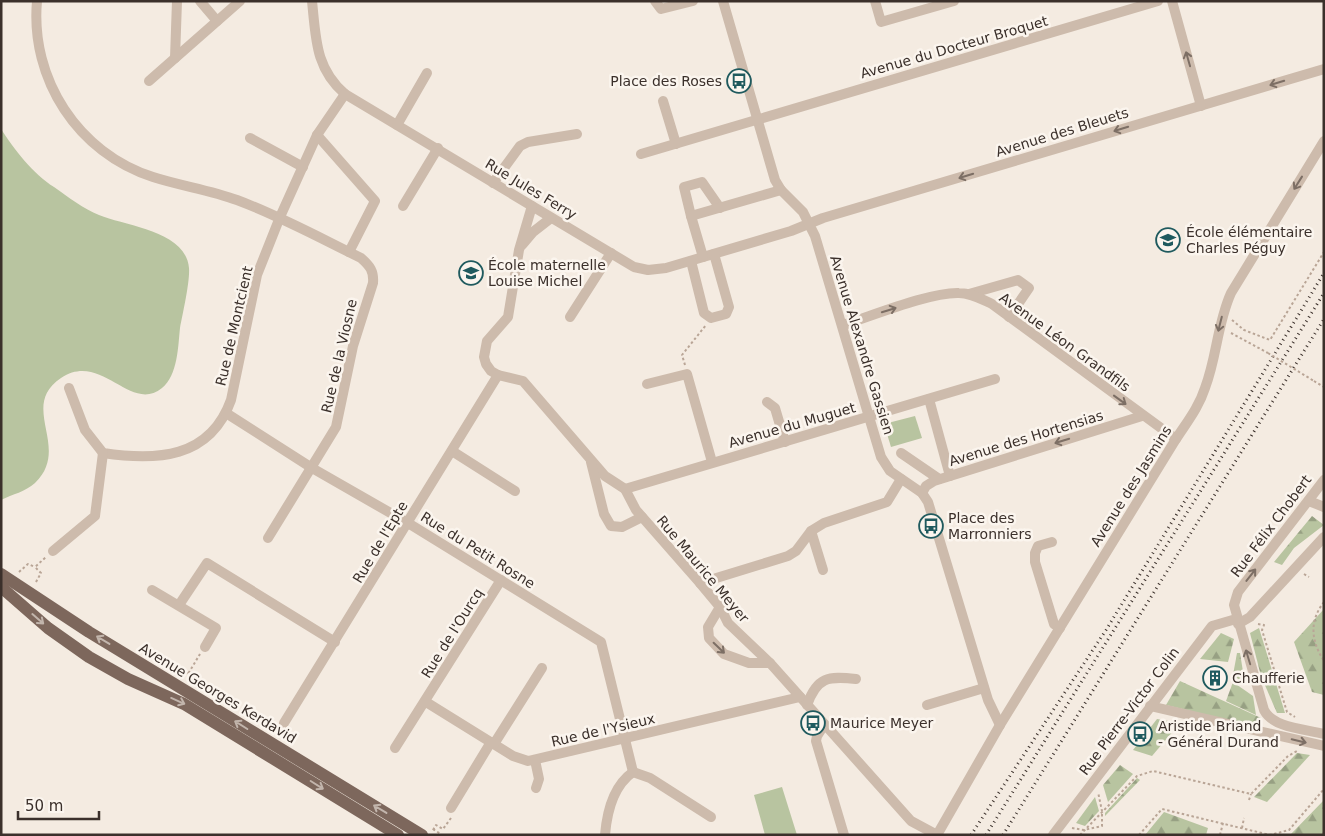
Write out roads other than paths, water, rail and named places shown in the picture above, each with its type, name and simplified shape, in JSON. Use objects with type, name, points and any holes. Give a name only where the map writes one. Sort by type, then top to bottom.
[{"type":"main road","name":"Avenue Georges Kerdavid","points":[[1,574],[89,632],[427,832]]},
{"type":"main road","name":"Avenue Georges Kerdavid","points":[[1,587],[48,628],[89,657],[128,679],[184,704],[398,835]]},
{"type":"street","name":"Rue de la Viosne","points":[[37,1],[35,28],[38,47],[52,91],[75,125],[103,152],[136,170],[154,177],[203,189],[280,217],[350,252],[370,266],[373,274],[373,283],[353,346],[336,427],[268,538]]},
{"type":"street","points":[[174,58],[177,1]]},
{"type":"street","points":[[200,1],[217,21]]},
{"type":"street","points":[[149,81],[240,1]]},
{"type":"street","name":"Rue Jules Ferry","points":[[312,1],[320,62],[330,80],[345,94],[634,267],[648,270],[703,257],[791,231],[809,223]]},
{"type":"street","points":[[655,1],[661,9],[693,1]]},
{"type":"street","name":"Avenue Alexandre Gassien","points":[[723,1],[775,180],[781,190],[803,212],[815,236],[884,464],[922,493]]},
{"type":"street","points":[[875,1],[881,22],[954,1]]},
{"type":"street","name":"Avenue du Docteur Broquet","points":[[641,154],[1158,1]]},
{"type":"street","points":[[1172,1],[1201,106]]},
{"type":"street","name":"Avenue des Bleuets","points":[[809,223],[1324,69]]},
{"type":"street","points":[[396,126],[427,73]]},
{"type":"street","name":"Rue de Montcient","points":[[103,453],[150,458],[179,453],[208,436],[226,413],[257,275],[280,217],[317,135],[345,94]]},
{"type":"street","points":[[664,101],[676,144]]},
{"type":"street","points":[[493,183],[520,146],[528,142],[577,134]]},
{"type":"street","points":[[317,135],[375,201],[350,252]]},
{"type":"street","points":[[250,138],[303,167]]},
{"type":"street","name":"Avenue des Jasmins","points":[[937,835],[1000,725],[1195,411],[1206,386],[1222,314],[1240,277],[1324,141]]},
{"type":"street","points":[[403,206],[438,148]]},
{"type":"street","points":[[703,257],[684,187],[702,182],[720,208]]},
{"type":"street","points":[[691,216],[781,190]]},
{"type":"street","points":[[498,375],[491,371],[486,364],[484,350],[487,341],[508,317],[519,250],[532,206]]},
{"type":"street","points":[[519,250],[533,232],[551,218]]},
{"type":"street","points":[[570,317],[610,253]]},
{"type":"street","points":[[690,260],[704,313],[711,318],[726,314],[730,308],[714,254]]},
{"type":"street","points":[[968,294],[1018,280],[1029,288],[1009,317]]},
{"type":"street","name":"Avenue Léon Grandfils","points":[[843,325],[938,295],[959,292],[968,294],[992,304],[1142,416],[1176,439]]},
{"type":"street","points":[[647,384],[687,374],[712,462]]},
{"type":"street","name":"Rue de l'Epte","points":[[284,723],[498,375]]},
{"type":"street","name":"Rue Maurice Meyer","points":[[498,375],[523,382],[612,482],[625,488],[636,510],[700,583],[720,608],[728,623],[770,663],[911,821],[937,835]]},
{"type":"street","name":"Avenue du Muguet","points":[[625,488],[995,379]]},
{"type":"street","points":[[53,551],[95,516],[103,453],[82,425],[69,388]]},
{"type":"street","points":[[929,399],[950,476]]},
{"type":"street","points":[[767,402],[774,408],[785,442]]},
{"type":"street","name":"Rue du Petit Rosne","points":[[226,413],[312,468],[408,523],[601,642],[633,772]]},
{"type":"street","name":"Avenue des Hortensias","points":[[922,493],[926,486],[950,476],[1142,416]]},
{"type":"street","points":[[452,451],[515,491]]},
{"type":"street","points":[[901,452],[939,480]]},
{"type":"street","name":"Rue Maurice Meyer","points":[[590,459],[604,514],[611,526],[622,527],[642,517]]},
{"type":"street","points":[[700,583],[788,556],[796,551],[812,531],[824,523],[882,505],[891,497],[902,479]]},
{"type":"street","name":"Rue Félix Chobert","points":[[1237,621],[1234,605],[1238,592],[1324,480]]},
{"type":"street","points":[[922,493],[928,502],[984,688],[1000,725]]},
{"type":"street","points":[[1309,501],[1324,507]]},
{"type":"street","points":[[812,531],[823,570]]},
{"type":"street","points":[[1264,733],[1268,718],[1237,621],[1250,616],[1324,537]]},
{"type":"street","points":[[1052,542],[1038,546],[1035,553],[1035,562],[1054,624],[1060,628]]},
{"type":"street","points":[[179,605],[207,563],[335,642]]},
{"type":"street","name":"Rue de l'Ourcq","points":[[395,748],[426,702],[501,580]]},
{"type":"street","points":[[152,590],[216,628],[205,647]]},
{"type":"street","points":[[720,608],[708,628],[708,638],[724,654],[749,663],[770,663]]},
{"type":"street","name":"Rue Pierre-Victor Colin","points":[[1053,835],[1212,626],[1237,621]]},
{"type":"street","points":[[451,808],[542,668]]},
{"type":"street","points":[[807,705],[812,692],[818,684],[836,677],[856,679]]},
{"type":"street","points":[[926,705],[984,688]]},
{"type":"street","name":"Rue de l'Ysieux","points":[[426,702],[513,756],[528,761],[800,697]]},
{"type":"street","points":[[1150,706],[1324,746]]},
{"type":"street","points":[[1268,718],[1278,723],[1324,734]]},
{"type":"street","points":[[824,725],[816,741],[844,835]]},
{"type":"street","points":[[535,760],[539,779],[536,788]]},
{"type":"street","points":[[605,835],[609,808],[614,794],[625,778],[633,772],[650,778],[711,817]]},
{"type":"railway","points":[[971,835],[1106,630],[1324,273]]},
{"type":"railway","points":[[986,835],[1324,293]]},
{"type":"railway","points":[[1003,835],[1324,319]]},
{"type":"place","name":"Place des Roses","points":[[739,81]]},
{"type":"place","name":"École élémentaire Charles Péguy","points":[[1168,240]]},
{"type":"place","name":"École maternelle Louise Michel","points":[[471,273]]},
{"type":"place","name":"Place des Marronniers","points":[[931,526]]},
{"type":"place","name":"Chaufferie","points":[[1215,678]]},
{"type":"place","name":"Maurice Meyer","points":[[813,723]]},
{"type":"place","name":"Aristide Briand - Général Durand","points":[[1140,734]]}]
